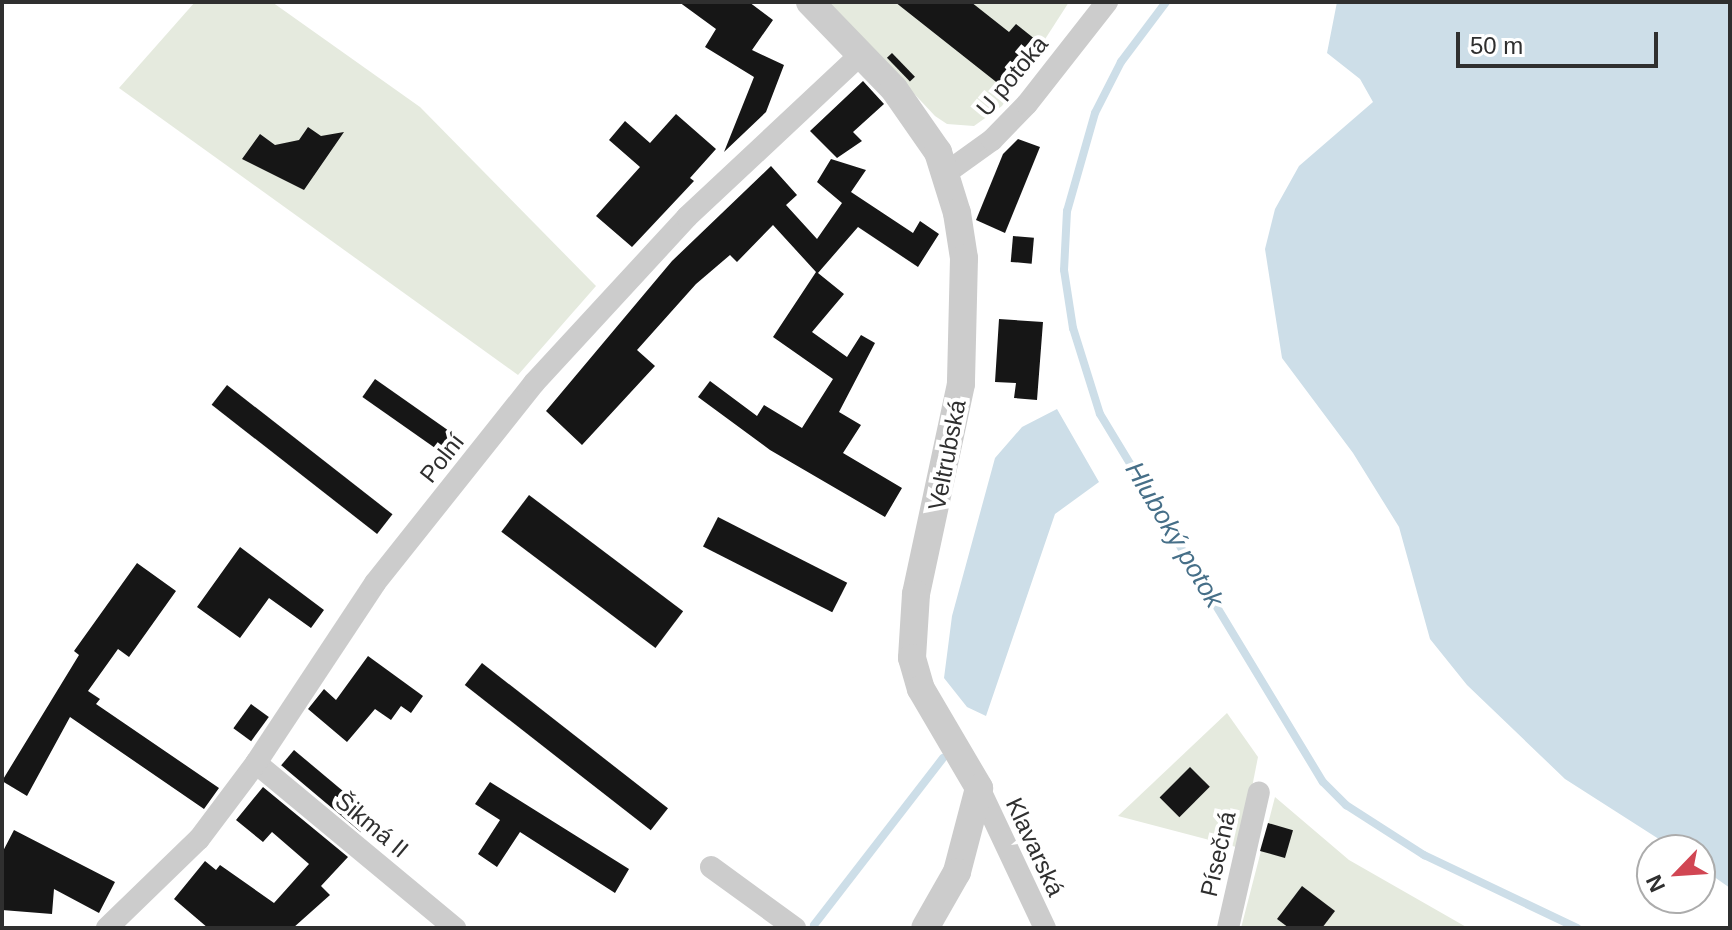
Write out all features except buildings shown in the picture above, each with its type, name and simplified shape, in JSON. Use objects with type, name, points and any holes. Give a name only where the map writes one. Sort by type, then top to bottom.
[{"type":"street","name":"Veltrubská","points":[[810,2],[919,122],[946,173],[964,258],[965,341],[954,431],[916,594],[912,658],[921,689],[979,788]]},
{"type":"street","name":"U potoka","points":[[946,173],[992,140],[1027,104],[1107,2]]},
{"type":"street","name":"Polní","points":[[107,928],[199,839],[256,763],[375,583],[534,383],[687,217],[860,55]]},
{"type":"street","name":"Šikmá II","points":[[256,763],[455,928]]},
{"type":"street","points":[[925,928],[957,872],[979,788]]},
{"type":"street","name":"Klavarská","points":[[979,788],[1045,928]]},
{"type":"street","name":"Písečná","points":[[1228,928],[1259,792]]},
{"type":"street","points":[[711,867],[795,928]]},
{"type":"shaded area","points":[[195,2],[272,2],[420,107],[596,286],[518,375],[119,88]]},
{"type":"shaded area","points":[[828,2],[1069,2],[1002,106],[974,126],[947,124],[935,116]]},
{"type":"shaded area","points":[[1337,2],[1730,2],[1730,888],[1716,878],[1716,834],[1651,834],[1565,779],[1467,685],[1430,639],[1399,527],[1353,453],[1282,358],[1265,249],[1275,209],[1299,166],[1373,102],[1360,79],[1327,53]]},
{"type":"shaded area","points":[[1057,409],[1099,482],[1055,514],[986,716],[967,707],[944,678],[952,616],[995,458],[1022,427]]},
{"type":"shaded area","points":[[1227,713],[1258,757],[1240,848],[1118,816]]},
{"type":"shaded area","points":[[1275,797],[1349,860],[1468,928],[1241,928]]},
{"type":"waterway","name":"Hluboký potok","points":[[1166,2],[1121,62],[1095,113],[1067,211],[1064,270],[1073,328],[1100,414],[1323,782],[1346,805],[1424,855],[1577,928]]},
{"type":"waterway","points":[[814,925],[943,758]]}]
